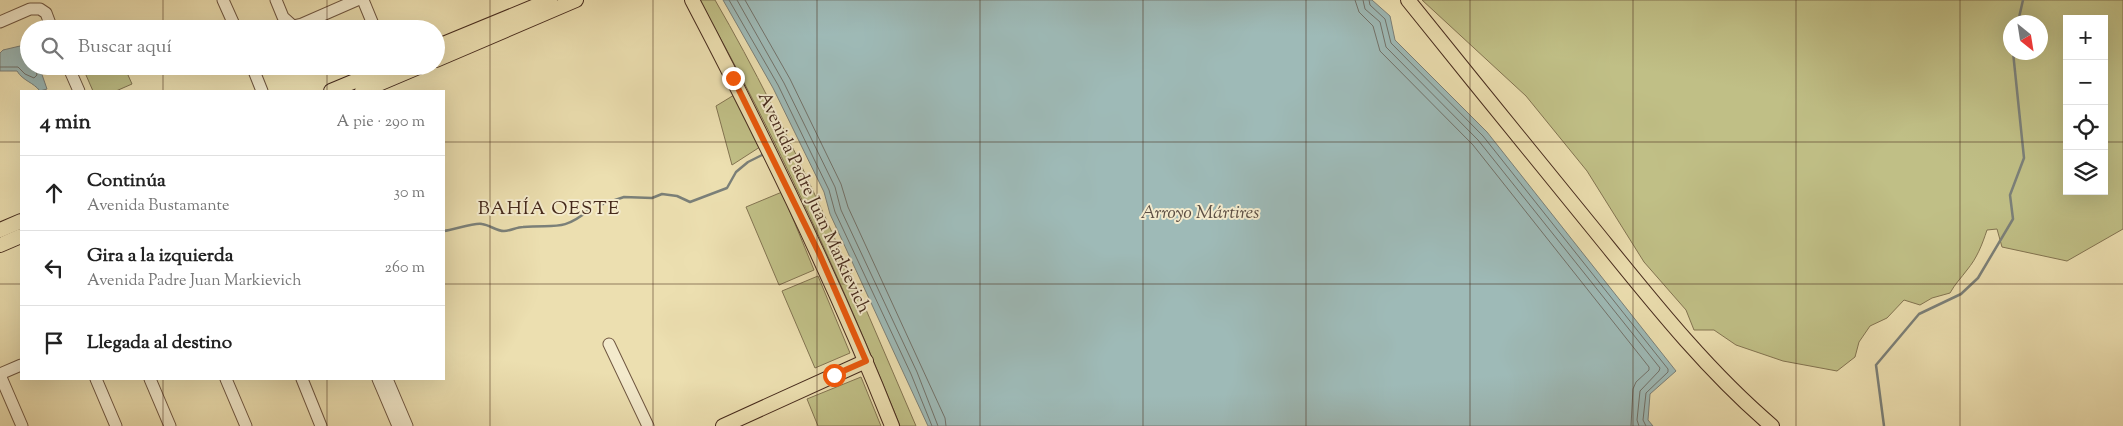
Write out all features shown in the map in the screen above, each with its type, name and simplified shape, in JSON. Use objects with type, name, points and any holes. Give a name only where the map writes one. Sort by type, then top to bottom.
[{"type":"main road","points":[[445,44],[550,0]]},
{"type":"main road","points":[[445,56],[576,0]]},
{"type":"main road","name":"Avenida Padre Juan Markievich","points":[[692,0],[780,171],[866,361],[892,426]]},
{"type":"main road","points":[[1408,0],[1649,298],[1699,355],[1752,409],[1772,426]]},
{"type":"main road","points":[[334,90],[378,75]]},
{"type":"main road","points":[[363,90],[386,75]]},
{"type":"main road","points":[[0,230],[20,221]]},
{"type":"main road","points":[[0,245],[20,236]]},
{"type":"main road","points":[[723,426],[866,361]]},
{"type":"street","points":[[223,0],[232,20]]},
{"type":"street","points":[[276,0],[283,17],[286,20]]},
{"type":"street","points":[[311,20],[357,0]]},
{"type":"street","points":[[363,0],[371,20]]},
{"type":"street","points":[[0,22],[30,9],[40,9],[46,14],[48,20]]},
{"type":"street","points":[[72,75],[79,90]]},
{"type":"street","points":[[256,75],[262,90]]},
{"type":"street","points":[[609,344],[648,426]]},
{"type":"street","points":[[20,365],[0,374],[22,426]]},
{"type":"street","points":[[96,380],[116,426]]},
{"type":"street","points":[[150,380],[170,426]]},
{"type":"street","points":[[226,380],[246,426]]},
{"type":"street","points":[[302,380],[321,426]]},
{"type":"street","points":[[378,380],[398,425]]},
{"type":"street","points":[[387,380],[398,425]]},
{"type":"shaded area","points":[[699,0],[715,0],[771,104],[822,210],[916,426],[900,426],[855,317],[807,210],[755,104]]},
{"type":"shaded area","points":[[1422,0],[2123,0],[2123,229],[2067,261],[2002,247],[1997,229],[1987,230],[1974,261],[1950,293],[1932,298],[1920,305],[1904,300],[1887,318],[1870,326],[1859,342],[1855,357],[1837,371],[1783,361],[1736,345],[1714,330],[1694,330],[1686,310],[1644,262],[1587,171],[1526,96]]},
{"type":"shaded area","points":[[86,75],[128,75],[132,84],[118,90],[93,90]]},
{"type":"shaded area","points":[[739,92],[763,145],[732,165],[716,106]]},
{"type":"shaded area","points":[[782,192],[814,270],[779,285],[746,207]]},
{"type":"shaded area","points":[[818,276],[850,353],[815,368],[782,291]]},
{"type":"shaded area","points":[[861,377],[881,426],[818,426],[807,399]]},
{"type":"water","name":"Arroyo Mártires","points":[[723,0],[1372,0],[1390,16],[1395,40],[1487,132],[1676,371],[1650,394],[1648,420],[1653,426],[928,426],[830,214],[824,192],[773,88]]},
{"type":"water","points":[[20,46],[20,75],[17,71],[0,71],[0,53],[3,50]]},
{"type":"water","points":[[20,75],[42,75],[47,89],[39,90]]},
{"type":"waterway","points":[[2020,15],[2023,0]]},
{"type":"waterway","points":[[1884,426],[1876,365],[1919,314],[1961,294],[1978,278],[2013,219],[2010,195],[2024,158],[2014,60]]},
{"type":"waterway","points":[[600,205],[624,197],[652,198],[662,194],[677,196],[690,202],[727,188],[736,172],[748,162],[762,155]]},
{"type":"waterway","points":[[445,231],[479,224],[504,231],[521,227],[558,226],[572,222],[589,210]]},
{"type":"district","name":"BAHÍA OESTE","points":[[549,209]]},
{"type":"route","points":[[733,78],[819,253],[866,361],[834,375]]}]
